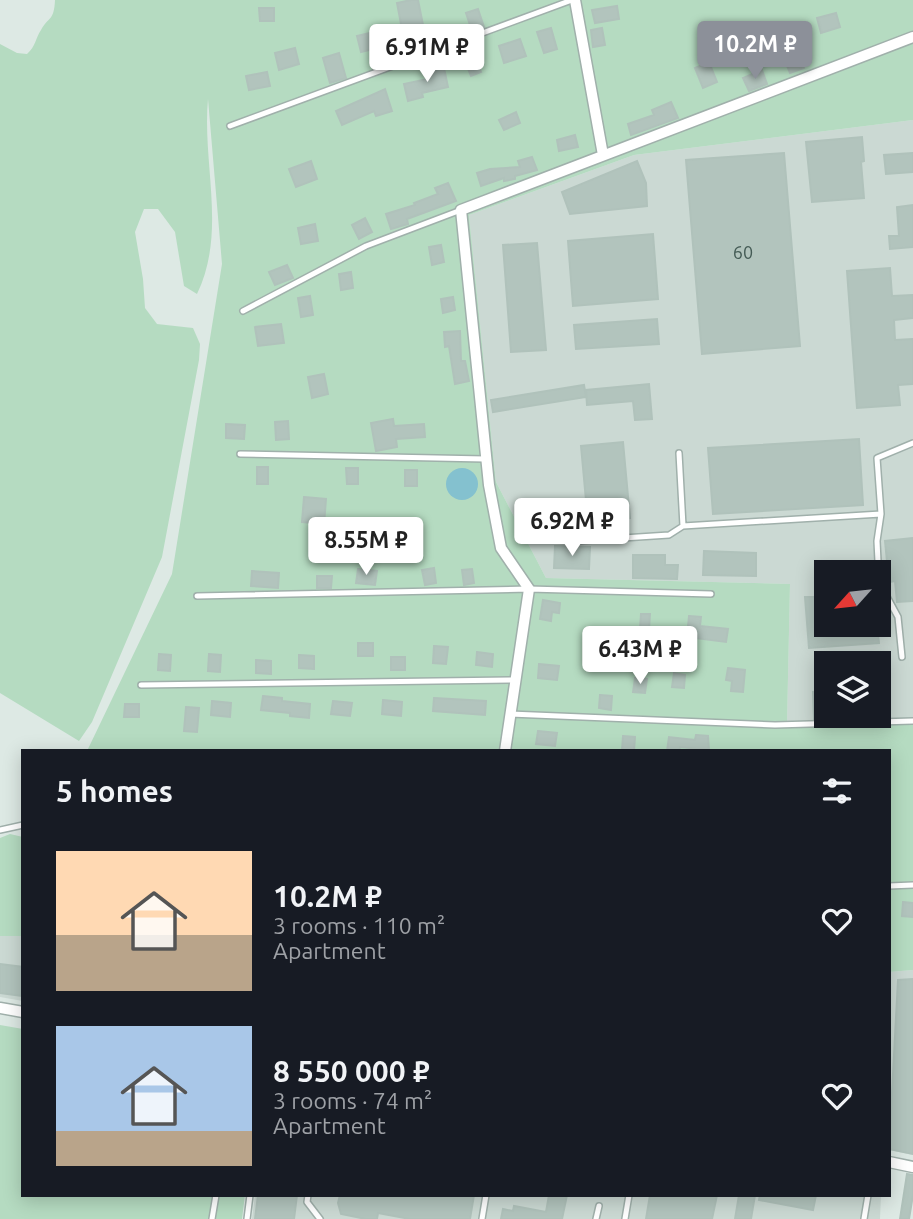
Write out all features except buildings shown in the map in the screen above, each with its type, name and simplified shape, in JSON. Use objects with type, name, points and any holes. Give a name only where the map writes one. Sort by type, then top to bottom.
[{"type":"street","points":[[574,0],[603,155]]},
{"type":"street","points":[[505,749],[529,589],[501,548],[486,459],[461,210],[913,37]]},
{"type":"street","points":[[0,1008],[21,1012]]},
{"type":"street","points":[[891,1163],[913,1167]]},
{"type":"lane","points":[[230,126],[574,0]]},
{"type":"lane","points":[[243,311],[366,246],[461,210]]},
{"type":"lane","points":[[902,657],[898,617],[879,582],[877,541],[881,514],[877,458],[913,443]]},
{"type":"lane","points":[[679,453],[683,526]]},
{"type":"lane","points":[[240,454],[486,459]]},
{"type":"lane","points":[[577,541],[669,536],[683,526],[881,514]]},
{"type":"lane","points":[[197,596],[529,589],[711,594]]},
{"type":"lane","points":[[141,685],[515,680]]},
{"type":"lane","points":[[510,714],[775,725],[913,721]]},
{"type":"lane","points":[[0,830],[21,825]]},
{"type":"lane","points":[[891,886],[913,885]]},
{"type":"lane","points":[[212,1219],[216,1197]]},
{"type":"lane","points":[[247,1219],[250,1197]]},
{"type":"lane","points":[[308,1197],[307,1202],[320,1219]]},
{"type":"lane","points":[[482,1219],[486,1197]]},
{"type":"lane","points":[[625,1219],[629,1197]]},
{"type":"lane","points":[[864,1219],[868,1197]]},
{"type":"lane","points":[[596,1219],[599,1206]]},
{"type":"shaded area","points":[[913,120],[913,719],[891,720],[891,651],[814,651],[814,723],[787,724],[790,584],[546,578],[496,482],[469,215],[634,155]]},
{"type":"shaded area","points":[[0,936],[21,936],[21,1001],[0,997]]},
{"type":"shaded area","points":[[913,970],[913,1155],[891,1150],[891,972]]},
{"type":"shaded area","points":[[255,1197],[881,1197],[880,1219],[252,1219]]},
{"type":"green space","points":[[55,0],[913,0],[913,120],[634,155],[469,215],[496,482],[546,578],[790,584],[787,724],[814,723],[814,728],[891,728],[891,720],[913,719],[913,970],[891,972],[891,749],[88,749],[172,574],[222,264],[208,99],[211,247],[197,294],[184,286],[175,232],[158,209],[144,209],[135,232],[145,308],[157,324],[193,328],[200,344],[162,557],[92,722],[79,741],[0,693],[0,44],[17,53],[27,54],[52,15]]},
{"type":"green space","points":[[10,834],[21,837],[21,936],[0,936],[0,838]]},
{"type":"green space","points":[[0,1025],[21,1029],[21,1197],[245,1197],[242,1219],[0,1219]]},
{"type":"water","points":[[462,468],[473,473],[478,484],[473,495],[462,500],[451,495],[446,484],[451,473]]}]
